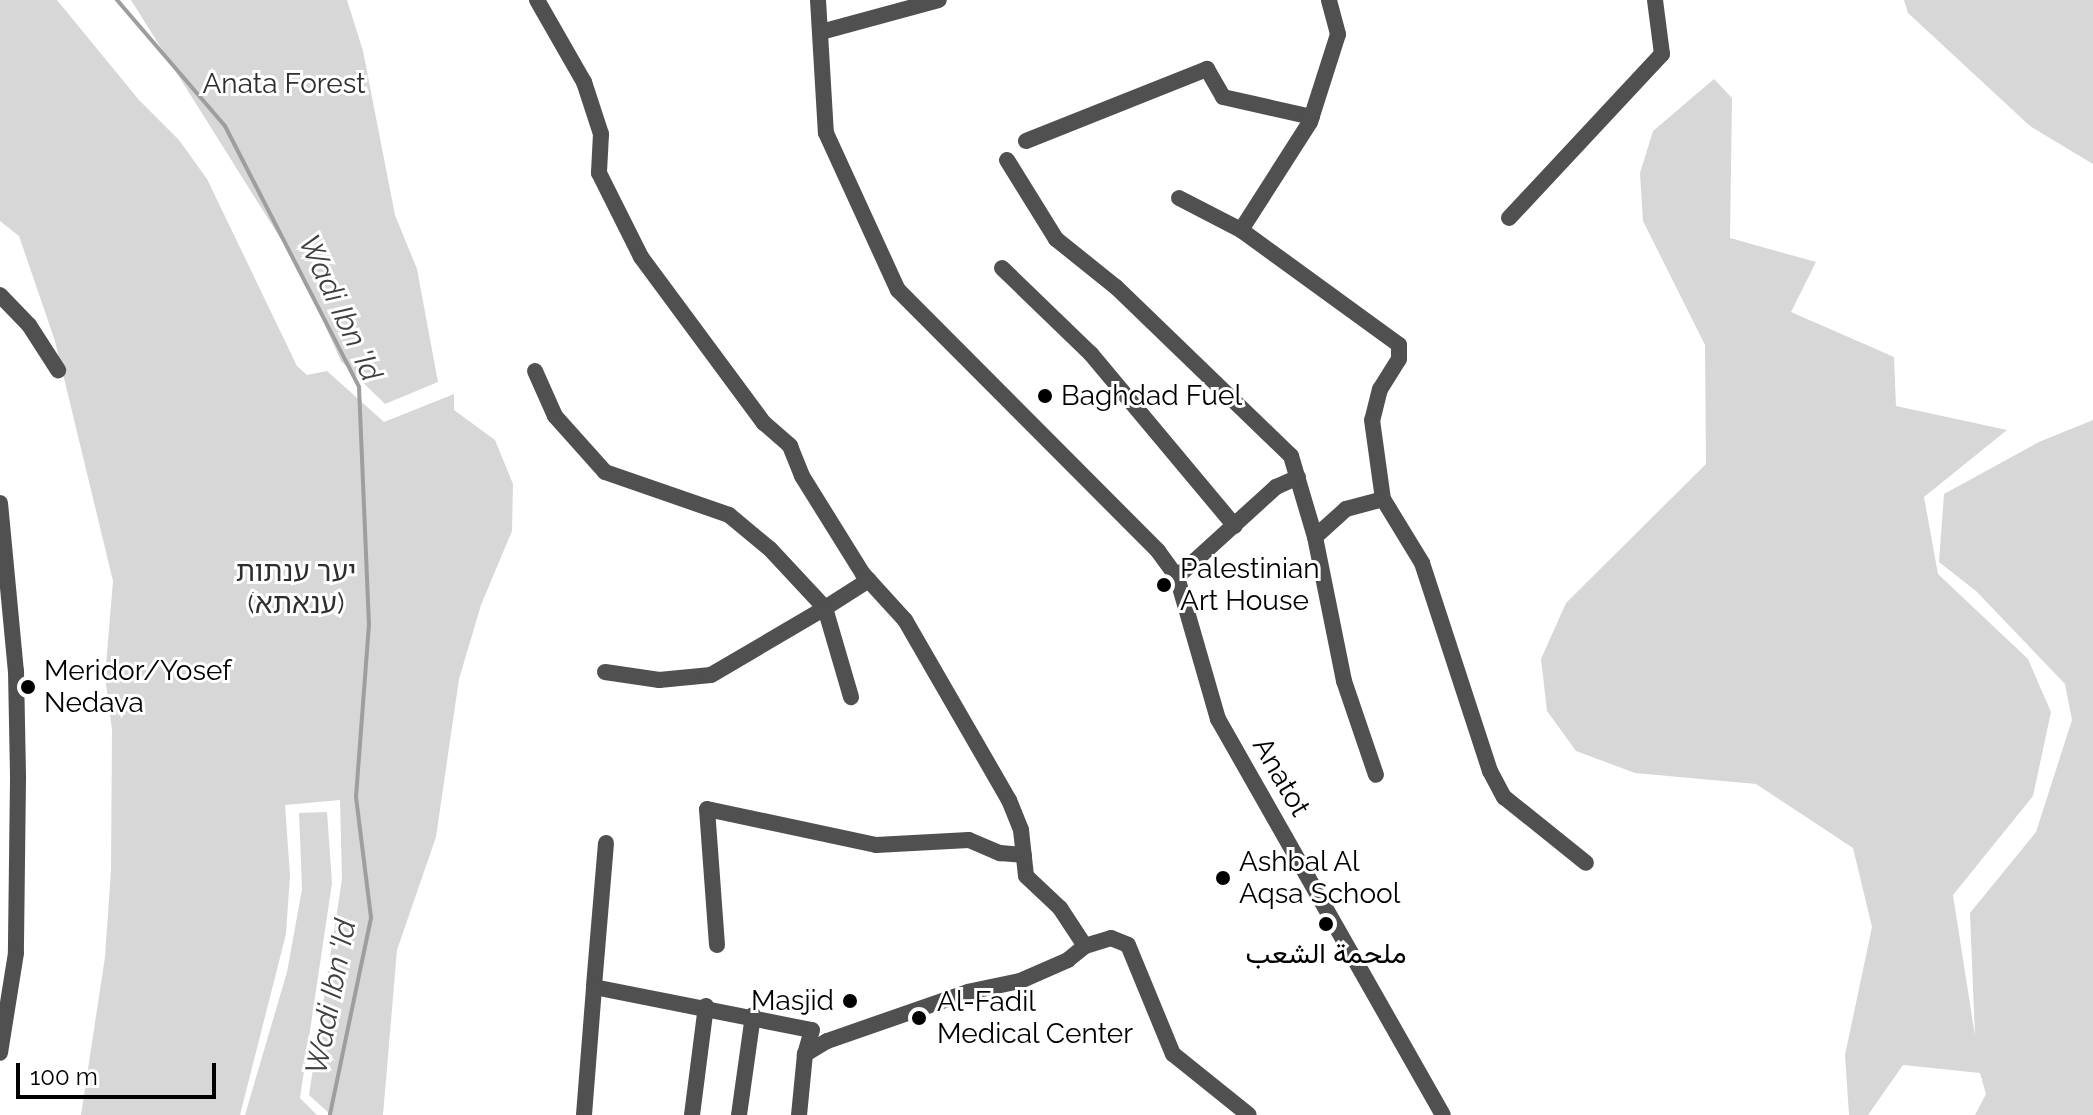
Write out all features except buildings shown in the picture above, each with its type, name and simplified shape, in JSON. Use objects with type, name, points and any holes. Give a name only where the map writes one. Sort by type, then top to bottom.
[{"type":"street","points":[[537,0],[584,82],[601,134],[599,173],[623,226],[671,302],[764,423],[790,446],[809,487],[869,580],[905,620],[986,758],[1021,830],[1026,876],[1060,908],[1085,946]]},
{"type":"street","points":[[818,0],[826,133],[898,290],[1158,551],[1177,577],[1276,487],[1298,477]]},
{"type":"street","points":[[821,32],[939,0]]},
{"type":"street","points":[[1241,230],[1312,117],[1338,34],[1329,0]]},
{"type":"street","points":[[1509,218],[1662,54],[1655,0]]},
{"type":"street","points":[[1026,141],[1207,69],[1223,97],[1312,117]]},
{"type":"street","points":[[1007,160],[1056,239],[1116,287],[1283,444],[1298,477],[1315,537],[1344,681],[1376,775]]},
{"type":"street","points":[[1179,198],[1241,230],[1399,345],[1399,359],[1380,389],[1372,420],[1383,499],[1422,563],[1490,771],[1504,797],[1586,863]]},
{"type":"street","points":[[1002,268],[1091,354],[1235,526]]},
{"type":"street","points":[[0,295],[29,325],[58,370]]},
{"type":"street","points":[[535,371],[555,416],[605,472],[729,515],[770,549],[825,608],[851,697]]},
{"type":"street","points":[[1315,537],[1346,509],[1383,499]]},
{"type":"street","points":[[0,503],[16,687],[16,953],[0,1053]]},
{"type":"street","name":"Anatot","points":[[1177,577],[1218,719],[1443,1115]]},
{"type":"street","points":[[605,672],[659,680],[711,675],[869,580]]},
{"type":"street","points":[[717,945],[707,809],[876,845],[969,840],[1000,853],[1024,855]]},
{"type":"street","points":[[584,1115],[606,843]]},
{"type":"street","points":[[805,1054],[827,1041],[968,992],[1020,981],[1068,960],[1085,946],[1111,938],[1128,945],[1173,1054],[1249,1115]]},
{"type":"street","points":[[594,987],[753,1015],[812,1030],[805,1054],[799,1115]]},
{"type":"street","points":[[692,1115],[706,1006]]},
{"type":"street","points":[[739,1115],[753,1015]]},
{"type":"green space","name":"יער ענתות (ענאתא)","points":[[0,0],[57,0],[139,100],[179,140],[207,179],[297,366],[307,375],[327,371],[384,422],[454,394],[454,410],[495,440],[513,484],[512,531],[481,605],[459,679],[436,837],[397,950],[383,1115],[331,1115],[309,1095],[342,879],[340,800],[285,805],[290,875],[286,934],[240,1115],[81,1115],[105,957],[111,870],[112,730],[105,677],[113,581],[55,341],[19,236],[0,221]]},
{"type":"green space","name":"Anata Forest","points":[[131,0],[347,0],[363,51],[395,215],[417,269],[438,382],[385,404],[341,361],[299,268]]},
{"type":"green space","points":[[1904,0],[2093,0],[2093,164],[2030,126],[1908,13]]},
{"type":"green space","points":[[1714,79],[1732,98],[1730,238],[1816,262],[1791,312],[1894,357],[1896,406],[2007,430],[1924,497],[1938,574],[2028,659],[2051,712],[2033,796],[1953,895],[1975,1036],[1970,913],[2036,832],[2072,720],[2065,684],[1976,591],[1939,562],[1944,494],[2039,442],[2093,420],[2093,1115],[1975,1115],[1986,1094],[1980,1073],[1903,1065],[1868,1115],[1849,1115],[1845,1055],[1872,927],[1853,848],[1756,784],[1635,773],[1576,751],[1547,711],[1541,659],[1566,603],[1706,464],[1705,345],[1643,221],[1640,173],[1653,131]]},
{"type":"green space","points":[[327,812],[332,883],[300,1098],[317,1115],[245,1115],[287,972],[302,889],[299,813]]},
{"type":"waterway","name":"Wadi Ibn 'Id","points":[[117,0],[225,126],[359,387],[369,624],[356,797],[371,918],[330,1115]]},
{"type":"place","name":"Baghdad Fuel","points":[[1045,396]]},
{"type":"place","name":"Palestinian Art House","points":[[1164,585]]},
{"type":"place","name":"Meridor/Yosef Nedava","points":[[28,687]]},
{"type":"place","name":"Ashbal Al Aqsa School","points":[[1223,878]]},
{"type":"place","name":"ملحمة الشعب","points":[[1326,924]]},
{"type":"place","name":"Masjid","points":[[850,1001]]},
{"type":"place","name":"Al-Fadil Medical Center","points":[[919,1018]]}]
